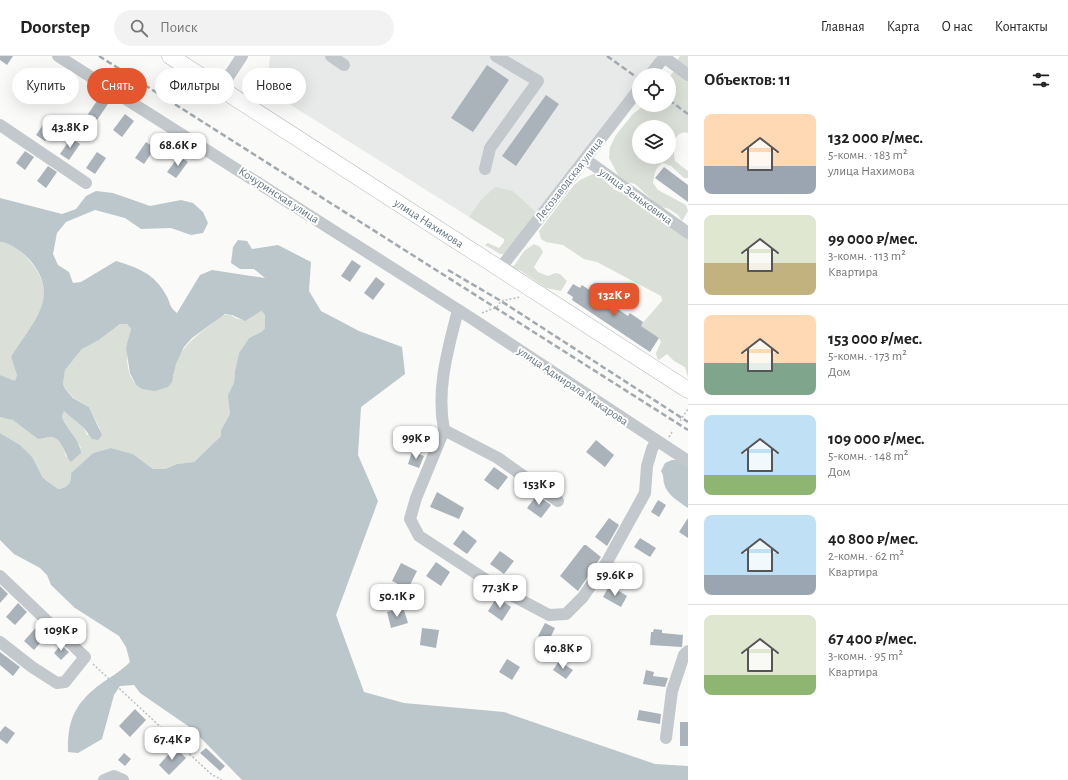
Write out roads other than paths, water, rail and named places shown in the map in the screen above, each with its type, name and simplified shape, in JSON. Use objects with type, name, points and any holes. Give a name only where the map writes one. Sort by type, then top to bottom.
[{"type":"main road","name":"улица Нахимова","points":[[170,56],[189,68]]},
{"type":"main road","name":"улица Нахимова","points":[[234,97],[499,270],[688,390]]},
{"type":"street","name":"Кочуринская улица","points":[[58,56],[207,148],[458,310]]},
{"type":"street","points":[[234,68],[242,56]]},
{"type":"street","points":[[331,56],[344,65]]},
{"type":"street","points":[[485,169],[490,148],[538,81],[496,56]]},
{"type":"street","points":[[655,68],[664,56],[688,75]]},
{"type":"street","name":"Лесозаводская улица","points":[[499,270],[632,98]]},
{"type":"street","points":[[0,124],[86,183]]},
{"type":"street","name":"улица Зеньковича","points":[[585,159],[688,233]]},
{"type":"street","name":"улица Адмирала Макарова","points":[[458,310],[662,440],[688,461]]},
{"type":"street","points":[[458,310],[442,376],[442,418],[444,430],[416,498],[410,520],[419,536],[500,589],[549,615],[566,614],[583,597],[608,560],[645,493],[647,466],[652,449],[662,440]]},
{"type":"street","points":[[444,430],[511,467],[540,490],[558,501]]},
{"type":"street","points":[[0,576],[85,657],[65,682],[57,683],[32,667],[0,642]]},
{"type":"street","points":[[666,738],[672,691],[684,655],[688,651]]},
{"type":"street","points":[[104,780],[114,776],[124,780]]},
{"type":"railway","points":[[99,56],[688,430]]},
{"type":"railway","points":[[607,56],[632,74]]},
{"type":"railway","points":[[676,105],[688,114]]},
{"type":"railway","points":[[448,270],[501,301],[688,422]]}]
